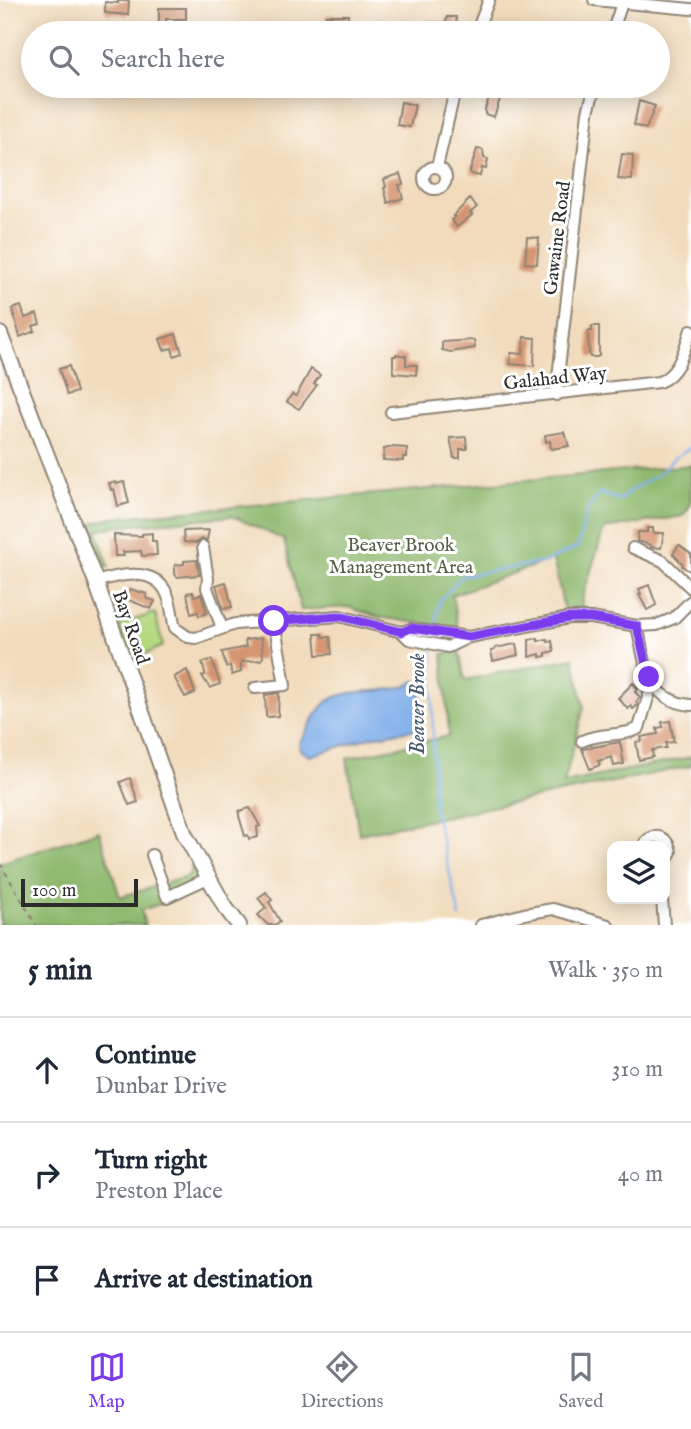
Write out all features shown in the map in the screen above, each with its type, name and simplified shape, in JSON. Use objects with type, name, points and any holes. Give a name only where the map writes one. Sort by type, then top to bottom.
[{"type":"main road","name":"Bay Road","points":[[0,334],[96,582],[177,816],[208,878],[239,925]]},
{"type":"street","points":[[481,21],[489,0]]},
{"type":"street","points":[[594,0],[691,9]]},
{"type":"street","points":[[616,21],[622,3]]},
{"type":"street","points":[[437,167],[453,98]]},
{"type":"street","name":"Gawaine Road","points":[[556,395],[592,98]]},
{"type":"street","name":"Galahad Way","points":[[391,412],[646,385],[668,378],[681,359],[691,330]]},
{"type":"street","points":[[202,547],[207,588],[222,628]]},
{"type":"street","points":[[633,548],[663,561],[691,588]]},
{"type":"street","points":[[96,582],[129,574],[147,576],[163,586],[173,620],[180,633],[196,638],[222,628],[339,616],[402,632],[409,639],[450,634],[469,637]]},
{"type":"street","points":[[420,636],[448,647],[469,637],[569,618],[591,618],[637,626],[657,625],[680,614],[691,601]]},
{"type":"street","points":[[255,688],[285,685],[274,621]]},
{"type":"street","points":[[637,626],[652,684],[669,700],[691,705]]},
{"type":"street","points":[[582,741],[598,734],[633,732],[639,728],[652,684]]},
{"type":"street","points":[[646,841],[653,836],[666,841]]},
{"type":"street","points":[[152,855],[167,897],[208,878]]},
{"type":"street","points":[[662,904],[664,925]]},
{"type":"street","points":[[481,925],[553,909],[608,925]]},
{"type":"path","points":[[0,863],[36,925]]},
{"type":"green space","name":"Beaver Brook Management Area","points":[[691,465],[691,504],[683,516],[604,529],[582,599],[582,608],[564,609],[553,559],[452,595],[458,629],[378,617],[348,607],[301,610],[284,540],[233,516],[111,527],[97,531],[109,567],[98,563],[85,525],[112,518]]},
{"type":"green space","points":[[155,613],[163,646],[131,661],[119,625]]},
{"type":"green space","points":[[459,650],[465,680],[574,658],[584,707],[564,783],[691,757],[691,766],[359,834],[347,758],[449,736],[443,654]]},
{"type":"green space","points":[[99,831],[120,897],[186,877],[191,872],[190,865],[208,896],[199,892],[141,910],[145,925],[0,925],[0,863]]},
{"type":"water","points":[[415,681],[420,683],[422,726],[417,729],[370,737],[310,756],[300,750],[299,743],[313,719],[332,699],[355,692],[393,689]]},
{"type":"building","points":[[129,1],[128,15],[105,13],[105,2]]},
{"type":"building","points":[[159,8],[186,8],[186,19],[159,21]]},
{"type":"building","points":[[326,15],[348,15],[348,21],[326,21]]},
{"type":"building","points":[[447,17],[456,17],[456,21],[446,21]]},
{"type":"building","points":[[489,98],[500,98],[494,117],[485,114]]},
{"type":"building","points":[[639,101],[655,106],[646,129],[634,125]]},
{"type":"building","points":[[401,102],[415,105],[410,127],[397,125]]},
{"type":"building","points":[[477,149],[483,150],[484,158],[488,159],[486,169],[482,168],[480,176],[471,174],[470,171]]},
{"type":"building","points":[[622,154],[633,155],[632,180],[618,179]]},
{"type":"building","points":[[400,174],[403,184],[399,185],[403,198],[388,203],[384,179]]},
{"type":"building","points":[[470,199],[477,207],[470,213],[472,215],[457,227],[451,220]]},
{"type":"building","points":[[527,237],[539,238],[537,264],[525,263]]},
{"type":"building","points":[[21,306],[25,318],[37,314],[40,324],[33,326],[35,331],[20,337],[12,309]]},
{"type":"building","points":[[592,326],[599,326],[597,357],[590,357],[589,352],[588,331],[592,331]]},
{"type":"building","points":[[176,334],[182,353],[174,356],[172,348],[164,350],[160,339]]},
{"type":"building","points":[[524,337],[535,338],[534,366],[510,364],[511,353],[523,354]]},
{"type":"building","points":[[474,340],[475,348],[451,352],[442,350],[442,342]]},
{"type":"building","points":[[393,356],[406,356],[406,365],[417,365],[416,375],[393,373]]},
{"type":"building","points":[[69,366],[77,392],[67,395],[59,369]]},
{"type":"building","points":[[311,369],[320,375],[314,384],[317,385],[299,409],[287,402],[292,394],[296,396]]},
{"type":"building","points":[[564,432],[569,446],[551,449],[550,441],[546,442],[545,435]]},
{"type":"building","points":[[466,437],[467,449],[460,449],[460,458],[454,458],[450,438]]},
{"type":"building","points":[[407,448],[407,457],[403,457],[403,461],[383,460],[384,449]]},
{"type":"building","points":[[124,482],[129,503],[118,506],[114,489],[111,490],[109,483]]},
{"type":"building","points":[[647,528],[653,528],[653,533],[664,533],[661,548],[637,541],[638,532],[647,532]]},
{"type":"building","points":[[209,530],[207,540],[184,542],[183,531]]},
{"type":"building","points":[[152,533],[152,541],[156,541],[157,555],[142,556],[141,551],[123,552],[124,556],[115,556],[114,535],[142,536]]},
{"type":"building","points":[[679,545],[691,554],[691,572],[682,566],[673,554]]},
{"type":"building","points":[[197,560],[199,575],[177,577],[175,565]]},
{"type":"building","points":[[226,582],[232,607],[223,609],[216,585]]},
{"type":"building","points":[[649,585],[656,605],[647,610],[639,595],[639,589]]},
{"type":"building","points":[[130,589],[147,594],[146,598],[155,601],[151,609],[126,599]]},
{"type":"building","points":[[193,592],[194,596],[201,594],[207,613],[199,616],[198,612],[191,614],[187,593]]},
{"type":"building","points":[[315,634],[330,637],[332,654],[317,655]]},
{"type":"building","points":[[261,638],[261,660],[241,662],[241,672],[232,675],[230,666],[226,667],[222,652],[246,647],[245,640]]},
{"type":"building","points":[[538,638],[538,641],[552,641],[554,651],[546,653],[546,656],[540,657],[540,654],[529,657],[529,640]]},
{"type":"building","points":[[516,644],[518,655],[493,661],[491,651],[495,648]]},
{"type":"building","points":[[212,660],[220,684],[210,688],[202,676],[205,672],[202,663]]},
{"type":"building","points":[[187,670],[195,693],[185,697],[174,677]]},
{"type":"building","points":[[633,683],[638,689],[635,692],[640,697],[636,702],[638,705],[628,709],[618,698]]},
{"type":"building","points":[[279,693],[278,716],[266,716],[265,695]]},
{"type":"building","points":[[670,721],[674,742],[666,743],[666,748],[652,750],[653,757],[639,760],[636,742],[642,741],[641,737],[658,734],[657,728],[663,727],[662,722]]},
{"type":"building","points":[[620,742],[624,764],[614,766],[612,757],[598,761],[600,765],[590,769],[582,749]]},
{"type":"building","points":[[130,778],[138,802],[129,805],[120,782]]},
{"type":"building","points":[[250,808],[260,826],[257,827],[258,837],[249,839],[248,835],[245,836],[239,811]]},
{"type":"building","points":[[266,892],[280,921],[275,925],[268,925],[258,915],[266,908],[258,898]]},
{"type":"waterway","name":"Beaver Brook","points":[[435,630],[440,600],[462,576],[545,562],[578,547],[587,510],[600,493],[621,500],[691,447]]},
{"type":"waterway","name":"Beaver Brook","points":[[432,647],[434,808],[460,917]]},
{"type":"route","points":[[274,621],[339,616],[402,632],[411,628],[469,637],[557,619],[591,618],[637,626],[649,677]]}]
